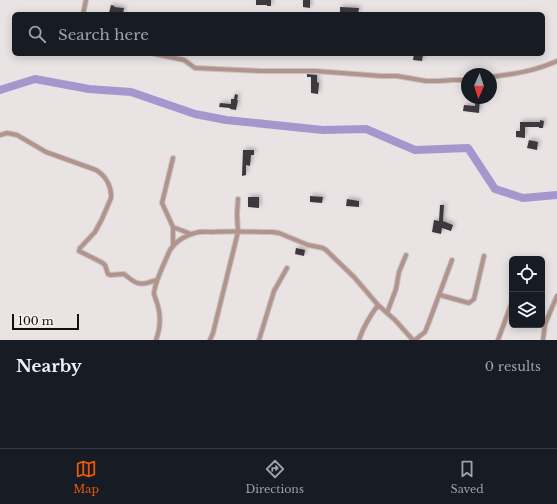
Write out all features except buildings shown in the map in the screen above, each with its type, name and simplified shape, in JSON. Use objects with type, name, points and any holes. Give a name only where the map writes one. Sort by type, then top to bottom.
[{"type":"street","points":[[83,12],[86,0]]},
{"type":"street","points":[[165,56],[184,60],[195,68],[260,71],[315,71],[397,76],[432,81],[461,80]]},
{"type":"street","points":[[497,76],[522,73],[557,61]]},
{"type":"street","points":[[0,135],[17,135],[46,152],[92,169],[104,176],[110,190],[111,198],[95,232],[79,251],[105,265],[108,274],[110,275],[124,274],[134,282],[140,284],[146,284],[157,280]]},
{"type":"street","points":[[156,340],[159,327],[159,312],[154,294],[157,280],[173,246],[173,227],[162,203],[173,158]]},
{"type":"street","points":[[210,340],[215,326],[238,232],[238,199]]},
{"type":"street","points":[[173,227],[191,234]]},
{"type":"street","points":[[173,246],[184,237],[202,232],[272,232],[308,245],[323,248],[354,277],[378,305],[414,340],[425,332],[452,260]]},
{"type":"street","points":[[387,313],[396,289],[399,272],[406,255]]},
{"type":"street","points":[[440,295],[469,302],[474,299],[484,256]]},
{"type":"street","points":[[259,340],[274,291],[287,268]]},
{"type":"street","points":[[543,340],[545,324],[557,296]]},
{"type":"street","points":[[359,340],[361,332],[368,319],[378,305]]},
{"type":"street","points":[[498,340],[509,310]]},
{"type":"waterway","points":[[0,90],[35,79],[89,89],[131,92],[195,114],[226,120],[323,130],[366,129],[415,150],[468,148],[495,189],[523,198],[557,195]]}]
